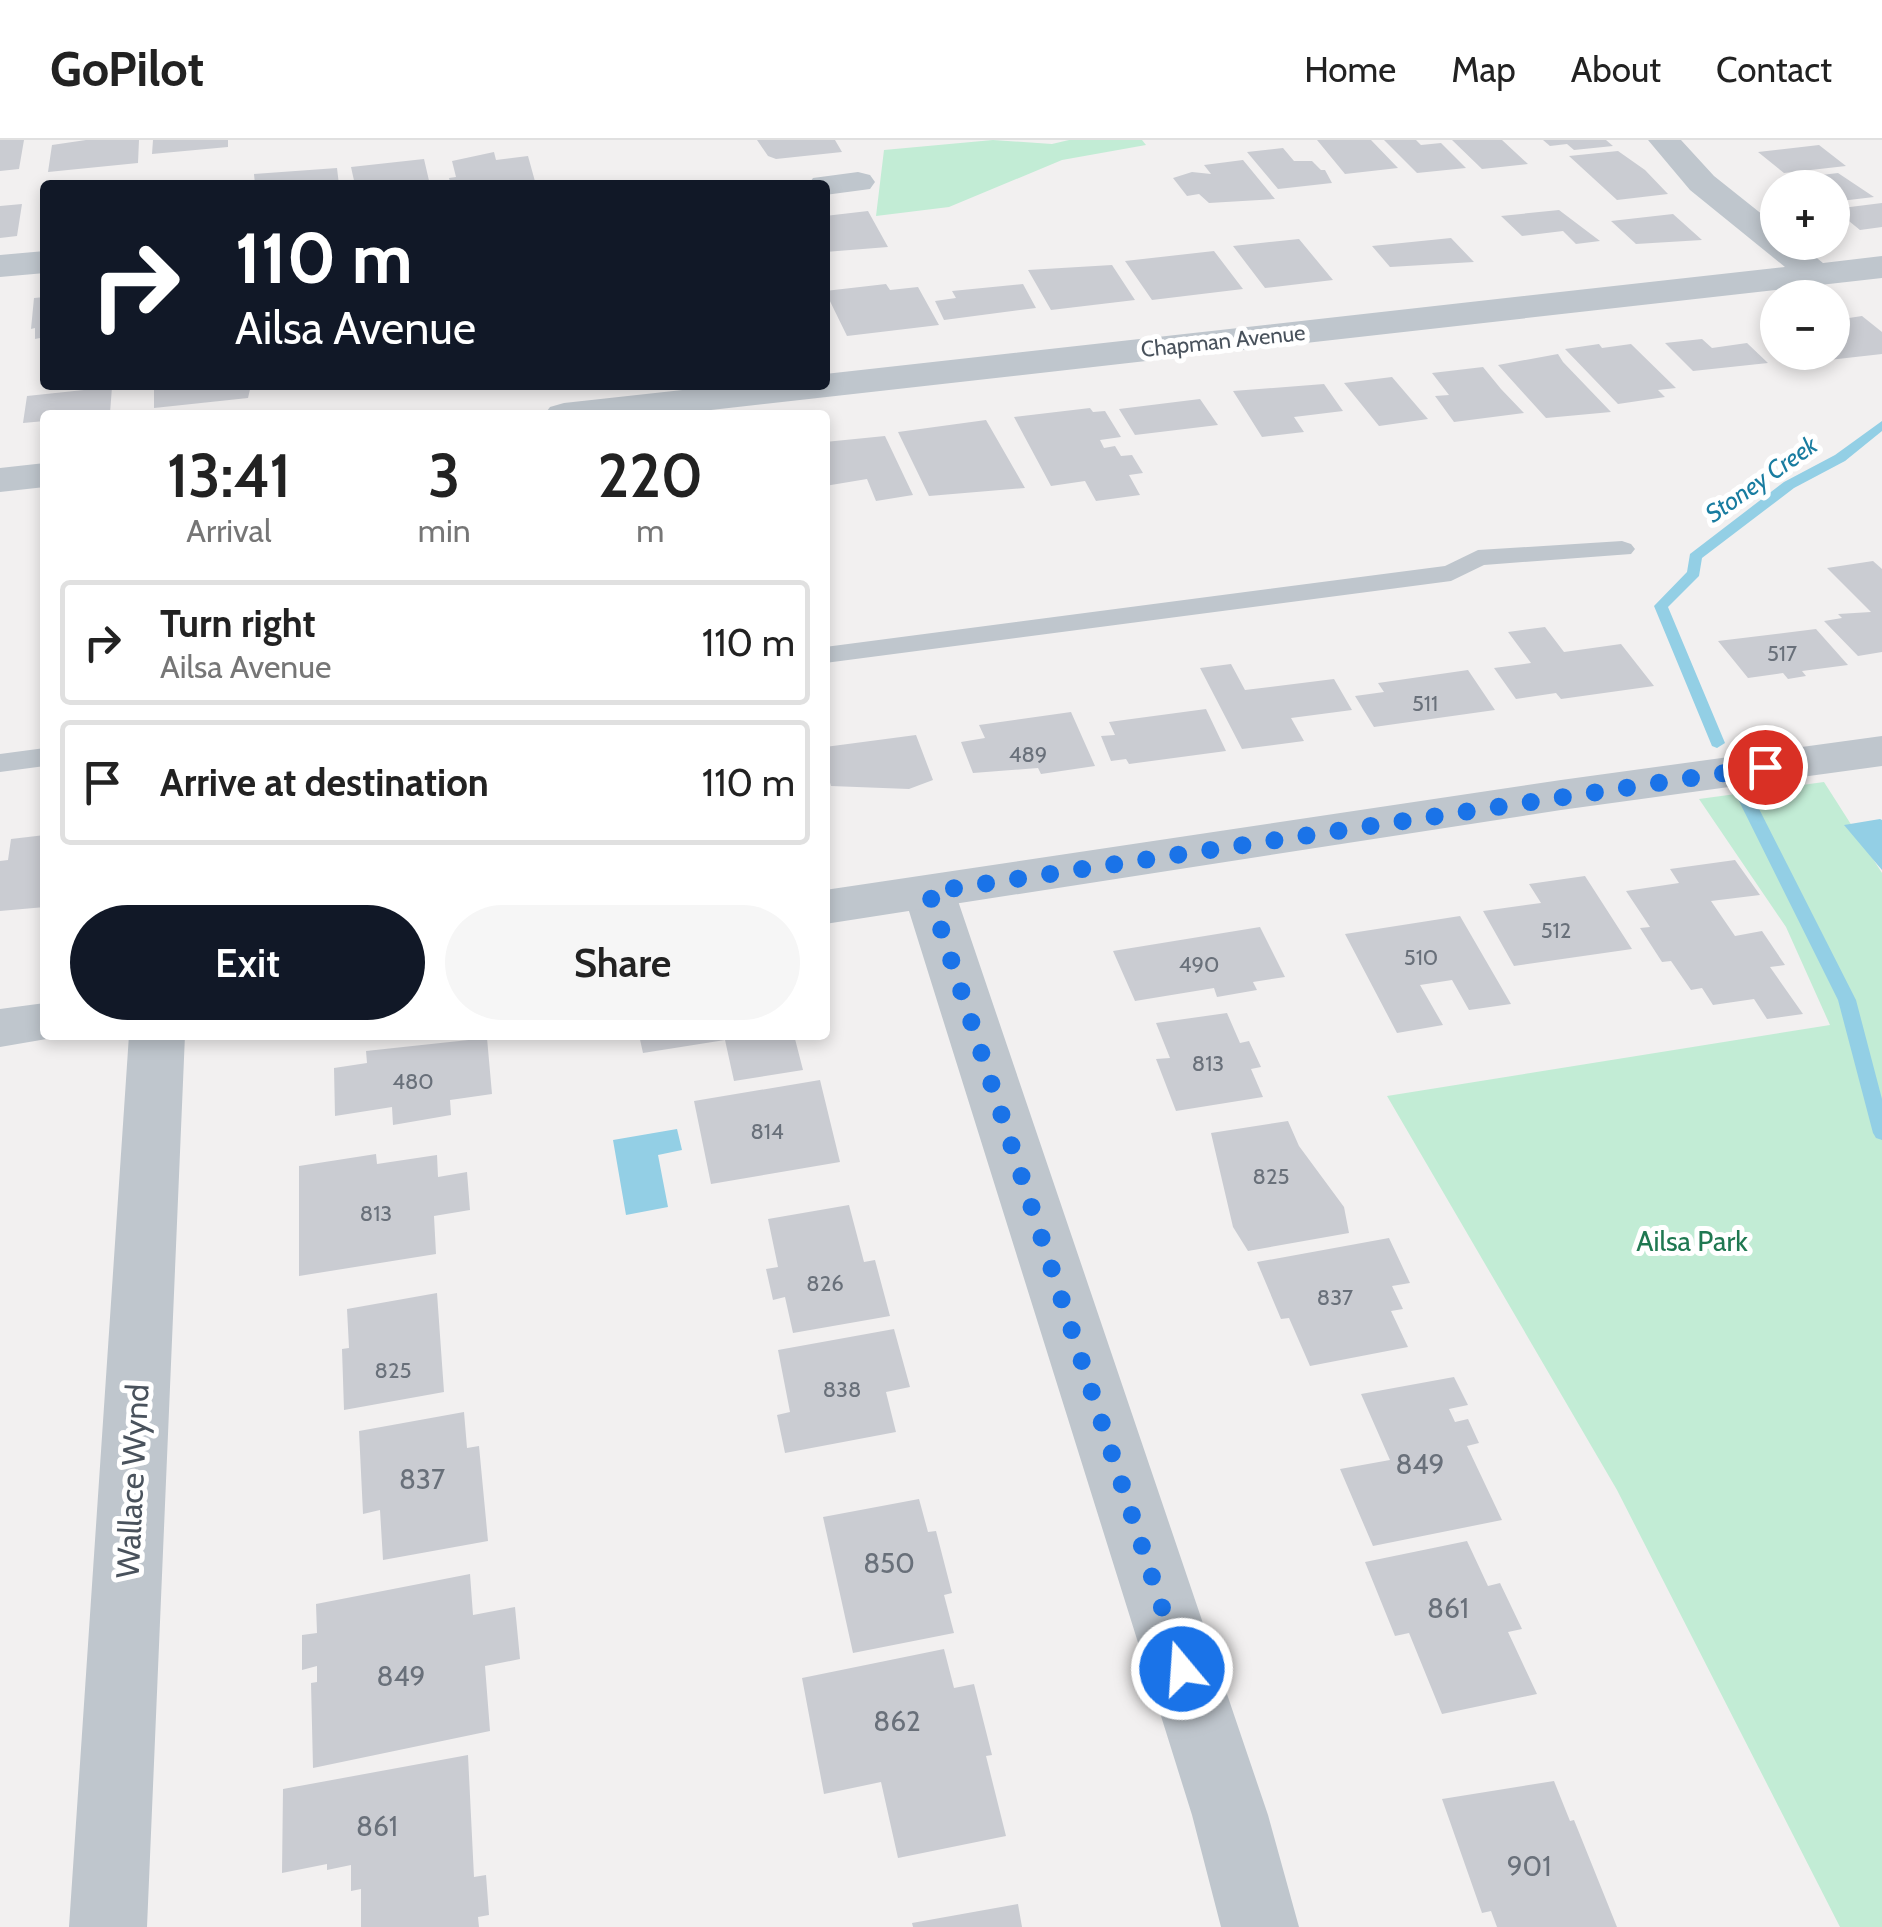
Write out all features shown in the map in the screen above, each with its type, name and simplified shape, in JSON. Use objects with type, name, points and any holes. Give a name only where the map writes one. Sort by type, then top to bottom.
[{"type":"street","points":[[1664,140],[1702,183],[1814,274]]},
{"type":"street","points":[[0,266],[40,262]]},
{"type":"street","name":"Chapman Avenue","points":[[830,385],[1882,267]]},
{"type":"street","name":"Chapman Avenue","points":[[608,410],[786,390]]},
{"type":"street","points":[[0,480],[40,476]]},
{"type":"street","points":[[830,906],[1561,795],[1882,751]]},
{"type":"street","points":[[929,892],[1230,1815],[1260,1927]]},
{"type":"street","points":[[0,1028],[40,1023]]},
{"type":"street","name":"Wallace Wynd","points":[[108,1927],[157,1040]]},
{"type":"lane","points":[[830,655],[1452,573],[1478,558],[1622,549]]},
{"type":"lane","points":[[0,763],[40,758]]},
{"type":"green space","points":[[993,140],[1052,144],[1069,140],[1142,140],[1146,145],[1062,160],[949,207],[876,216],[884,150]]},
{"type":"green space","name":"Ailsa Park","points":[[1824,782],[1882,873],[1882,1927],[1840,1927],[1617,1490],[1387,1096],[1830,1025],[1786,927],[1699,799]]},
{"type":"water","points":[[1882,820],[1882,870],[1844,825]]},
{"type":"water","points":[[677,1129],[682,1150],[658,1155],[668,1207],[626,1215],[613,1140]]},
{"type":"building","points":[[0,140],[24,140],[19,169],[0,171]]},
{"type":"building","points":[[86,140],[139,140],[138,163],[48,172],[52,145]]},
{"type":"building","points":[[153,140],[228,140],[228,147],[152,154]]},
{"type":"building","points":[[757,140],[835,140],[842,152],[776,159],[768,156]]},
{"type":"building","points":[[1317,140],[1371,140],[1398,168],[1345,174]]},
{"type":"building","points":[[1384,140],[1416,140],[1421,145],[1441,143],[1466,168],[1417,173]]},
{"type":"building","points":[[1452,140],[1502,140],[1528,164],[1482,169]]},
{"type":"building","points":[[1543,140],[1606,140],[1613,146],[1574,150],[1567,144],[1550,146]]},
{"type":"building","points":[[1819,145],[1846,166],[1780,170],[1758,152]]},
{"type":"building","points":[[1283,148],[1294,161],[1312,161],[1325,170],[1332,183],[1278,189],[1247,152]]},
{"type":"building","points":[[1618,151],[1645,170],[1668,194],[1617,200],[1569,156]]},
{"type":"building","points":[[494,152],[496,160],[528,156],[535,180],[450,180],[456,177],[452,161]]},
{"type":"building","points":[[424,159],[429,180],[354,180],[351,167]]},
{"type":"building","points":[[1243,160],[1275,199],[1209,203],[1199,194],[1187,196],[1173,178],[1192,172],[1211,174],[1204,165]]},
{"type":"building","points":[[337,168],[338,180],[255,180],[254,174]]},
{"type":"building","points":[[1850,181],[1874,197],[1850,200]]},
{"type":"building","points":[[1882,203],[1882,227],[1860,230],[1850,222],[1850,207]]},
{"type":"building","points":[[22,204],[17,236],[0,238],[0,206]]},
{"type":"building","points":[[1559,210],[1600,241],[1576,244],[1563,231],[1522,236],[1501,216]]},
{"type":"building","points":[[868,211],[888,247],[830,252],[830,215]]},
{"type":"building","points":[[1673,214],[1702,240],[1636,244],[1611,221]]},
{"type":"building","points":[[1451,238],[1474,262],[1390,267],[1372,246]]},
{"type":"building","points":[[1299,239],[1333,280],[1265,288],[1233,246]]},
{"type":"building","points":[[1214,251],[1243,289],[1152,300],[1125,261]]},
{"type":"building","points":[[1112,265],[1135,300],[1051,310],[1028,270]]},
{"type":"building","points":[[886,284],[890,290],[918,287],[939,325],[847,336],[830,301],[830,290]]},
{"type":"building","points":[[1023,284],[1036,308],[944,320],[935,301],[956,298],[952,291]]},
{"type":"building","points":[[40,297],[40,338],[35,339],[35,328],[31,329],[34,298]]},
{"type":"building","points":[[1862,316],[1882,332],[1882,354],[1850,358],[1850,318]]},
{"type":"building","points":[[1702,339],[1712,348],[1747,343],[1760,355],[1760,364],[1693,371],[1665,343]]},
{"type":"building","points":[[1599,344],[1602,348],[1631,344],[1676,388],[1658,390],[1665,397],[1618,404],[1565,349]]},
{"type":"building","points":[[1558,354],[1611,412],[1546,418],[1498,365]]},
{"type":"building","points":[[1483,367],[1524,413],[1454,422],[1435,396],[1449,395],[1432,373]]},
{"type":"building","points":[[1392,377],[1428,419],[1379,426],[1344,383]]},
{"type":"building","points":[[1324,384],[1343,411],[1294,417],[1304,432],[1262,437],[1233,391]]},
{"type":"building","points":[[112,390],[110,410],[40,410],[40,421],[23,423],[27,396]]},
{"type":"building","points":[[154,390],[250,390],[248,398],[154,408]]},
{"type":"building","points":[[1200,399],[1218,425],[1135,435],[1119,409]]},
{"type":"building","points":[[1090,408],[1093,412],[1105,411],[1121,437],[1100,440],[1104,448],[1115,446],[1121,456],[1132,455],[1143,473],[1129,475],[1140,495],[1096,501],[1085,481],[1051,486],[1014,417]]},
{"type":"building","points":[[986,420],[1025,488],[929,496],[898,432]]},
{"type":"building","points":[[885,436],[913,495],[876,501],[867,479],[830,485],[830,442]]},
{"type":"building","points":[[1873,561],[1882,569],[1882,652],[1858,656],[1824,621],[1842,618],[1838,614],[1871,612],[1827,568]]},
{"type":"building","points":[[1545,627],[1564,652],[1621,644],[1654,686],[1561,699],[1556,693],[1516,699],[1494,668],[1531,663],[1508,632]]},
{"type":"building","points":[[1816,629],[1848,665],[1802,671],[1806,676],[1788,679],[1783,673],[1748,678],[1718,641]]},
{"type":"building","points":[[1231,664],[1245,690],[1334,679],[1352,710],[1291,718],[1304,741],[1242,749],[1200,668]]},
{"type":"building","points":[[1468,670],[1495,710],[1374,727],[1355,696],[1384,692],[1378,683]]},
{"type":"building","points":[[1206,709],[1226,751],[1129,764],[1126,759],[1111,761],[1101,736],[1115,735],[1109,722]]},
{"type":"building","points":[[1071,712],[1095,766],[1041,774],[1038,768],[973,773],[961,742],[985,738],[979,725]]},
{"type":"building","points":[[916,735],[933,780],[909,789],[831,786],[830,746]]},
{"type":"building","points":[[40,836],[40,907],[0,911],[0,861],[8,860],[11,839]]},
{"type":"building","points":[[1735,860],[1760,895],[1711,901],[1735,936],[1762,931],[1785,965],[1770,967],[1803,1014],[1767,1019],[1754,999],[1713,1005],[1702,988],[1691,990],[1671,961],[1662,962],[1640,928],[1650,927],[1626,891],[1679,883],[1670,869]]},
{"type":"building","points":[[1585,876],[1632,949],[1514,966],[1483,911],[1541,903],[1529,884]]},
{"type":"building","points":[[1460,916],[1511,1004],[1469,1010],[1452,980],[1420,985],[1443,1025],[1397,1033],[1345,934]]},
{"type":"building","points":[[1260,927],[1285,977],[1253,982],[1257,990],[1217,997],[1214,988],[1135,1001],[1113,951]]},
{"type":"building","points":[[1227,1013],[1240,1043],[1249,1041],[1261,1067],[1251,1069],[1263,1097],[1176,1111],[1156,1059],[1170,1058],[1156,1023]]},
{"type":"building","points":[[487,1040],[492,1094],[450,1100],[451,1115],[393,1125],[392,1107],[335,1116],[334,1068],[367,1063],[366,1051]]},
{"type":"building","points":[[640,1040],[725,1040],[643,1053]]},
{"type":"building","points":[[725,1040],[795,1040],[803,1070],[734,1081]]},
{"type":"building","points":[[820,1080],[840,1162],[711,1184],[694,1101]]},
{"type":"building","points":[[1288,1121],[1299,1146],[1344,1207],[1349,1233],[1248,1251],[1233,1227],[1211,1133]]},
{"type":"building","points":[[376,1154],[377,1164],[437,1155],[438,1177],[467,1172],[470,1210],[434,1216],[436,1254],[299,1276],[299,1166]]},
{"type":"building","points":[[849,1205],[864,1262],[875,1260],[890,1316],[793,1333],[785,1297],[773,1300],[766,1269],[778,1267],[768,1219]]},
{"type":"building","points":[[1389,1238],[1410,1283],[1392,1286],[1403,1309],[1391,1311],[1408,1347],[1310,1366],[1289,1318],[1281,1319],[1257,1262]]},
{"type":"building","points":[[437,1293],[444,1392],[344,1410],[342,1349],[349,1348],[347,1309]]},
{"type":"building","points":[[894,1329],[910,1387],[886,1392],[896,1432],[785,1453],[777,1415],[790,1412],[778,1350]]},
{"type":"building","points":[[1454,1377],[1468,1405],[1449,1409],[1455,1422],[1468,1419],[1479,1443],[1467,1446],[1502,1520],[1373,1546],[1340,1469],[1390,1460],[1361,1394]]},
{"type":"building","points":[[464,1412],[467,1448],[479,1446],[488,1541],[383,1560],[380,1510],[363,1514],[359,1431]]},
{"type":"building","points":[[919,1499],[928,1532],[936,1531],[952,1593],[944,1595],[954,1633],[853,1653],[823,1517]]},
{"type":"building","points":[[1467,1541],[1488,1586],[1500,1583],[1522,1629],[1508,1632],[1537,1694],[1442,1714],[1409,1633],[1395,1636],[1365,1562]]},
{"type":"building","points":[[470,1574],[473,1615],[515,1607],[520,1659],[485,1666],[490,1731],[313,1768],[311,1683],[317,1682],[317,1666],[302,1670],[302,1635],[317,1633],[316,1604]]},
{"type":"building","points":[[944,1649],[954,1688],[974,1684],[992,1755],[986,1756],[1006,1836],[898,1858],[881,1782],[824,1794],[802,1678]]},
{"type":"building","points":[[468,1755],[474,1877],[486,1875],[489,1915],[478,1917],[479,1927],[361,1927],[361,1889],[351,1891],[351,1865],[327,1870],[327,1864],[282,1873],[283,1789]]},
{"type":"building","points":[[1554,1781],[1617,1927],[1497,1927],[1491,1911],[1482,1913],[1442,1799]]},
{"type":"building","points":[[1018,1904],[1022,1927],[913,1927],[912,1923]]},
{"type":"waterway","name":"Stoney Creek","points":[[1717,743],[1661,606],[1694,573],[1695,557],[1789,485],[1840,458],[1882,425]]},
{"type":"waterway","name":"Stoney Creek","points":[[1746,799],[1847,1000],[1882,1133]]},
{"type":"route","points":[[1182,1669],[929,892],[1765,767]]}]
